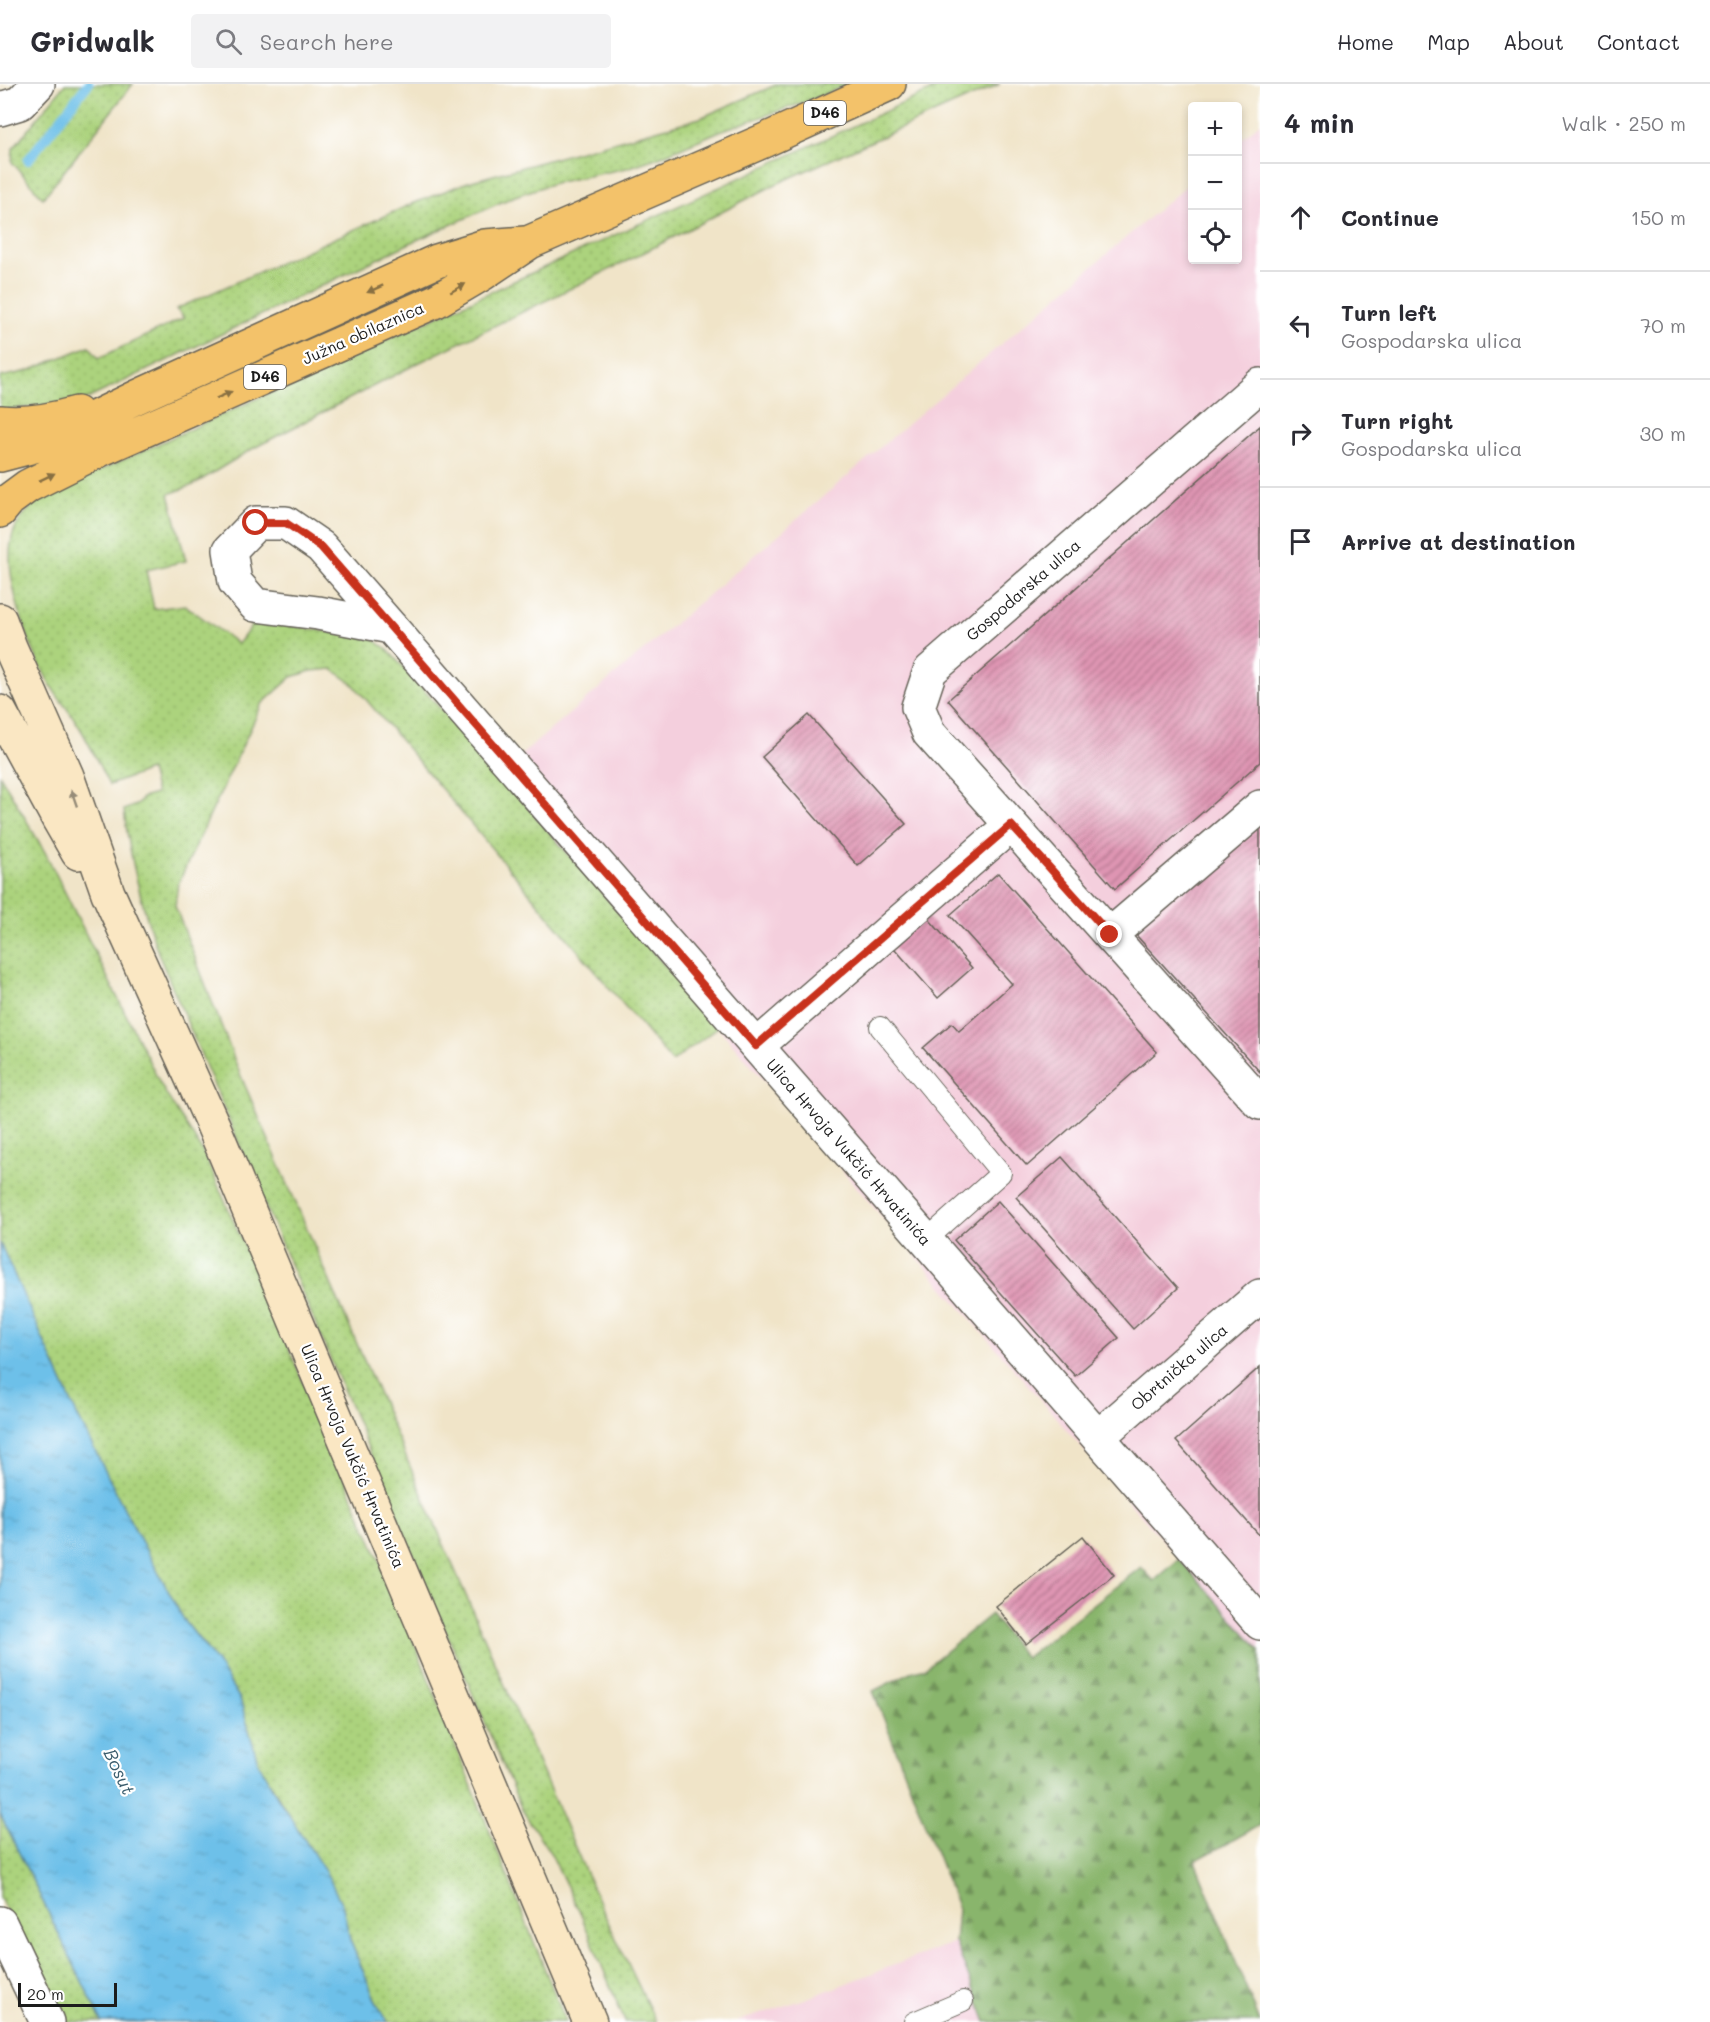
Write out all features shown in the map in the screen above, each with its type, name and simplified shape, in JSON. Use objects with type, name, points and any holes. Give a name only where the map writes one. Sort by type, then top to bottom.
[{"type":"main road","name":"Južna obilaznica","points":[[0,511],[9,500],[28,486],[102,449],[436,301],[530,242],[889,84]]},
{"type":"main road","name":"Južna obilaznica","points":[[0,455],[38,445],[137,397],[437,261],[485,246],[530,242]]},
{"type":"main road","points":[[0,422],[17,424],[52,420],[137,397]]},
{"type":"main road","name":"Ulica Hrvoja Vukčić Hrvatinića","points":[[0,620],[10,648],[67,776],[108,893],[213,1125],[590,2022]]},
{"type":"main road","name":"Ulica Hrvoja Vukčić Hrvatinića","points":[[0,712],[58,820],[81,857],[108,893]]},
{"type":"street","points":[[0,109],[20,103],[38,84]]},
{"type":"street","name":"Gospodarska ulica","points":[[1260,385],[930,671],[918,707],[929,733],[1260,1103]]},
{"type":"street","name":"Ulica Hrvoja Vukčić Hrvatinića","points":[[391,627],[318,613],[255,605],[235,582],[230,550],[256,523],[286,523],[321,547],[391,627],[756,1046],[1260,1623]]},
{"type":"street","points":[[1110,935],[1260,807]]},
{"type":"street","points":[[756,1046],[1011,825]]},
{"type":"street","name":"Obrtnička ulica","points":[[1098,1437],[1260,1296]]},
{"type":"street","points":[[0,1923],[47,2022]]},
{"type":"lane","points":[[880,1027],[1001,1173],[926,1240]]},
{"type":"lane","points":[[914,2022],[963,2001]]},
{"type":"shaded area","points":[[1260,123],[1260,1650],[1135,1509],[499,774],[1188,184],[1188,264],[1242,264],[1242,139]]},
{"type":"shaded area","points":[[955,1942],[986,2022],[736,2022],[805,1999]]},
{"type":"green space","points":[[65,84],[133,84],[43,198],[12,162],[13,148]]},
{"type":"green space","points":[[778,84],[849,84],[627,168],[554,183],[515,196],[408,244],[85,400],[0,411],[0,377],[28,371],[89,346],[99,358],[184,318],[176,309],[407,206],[468,182],[700,118]]},
{"type":"green space","points":[[945,84],[1000,84],[776,184],[635,257],[418,363],[252,449],[193,485],[169,494],[186,561],[146,570],[154,609],[185,605],[238,644],[256,620],[373,639],[387,649],[499,774],[718,1027],[672,1062],[353,684],[332,669],[311,671],[292,677],[262,704],[178,884],[175,906],[240,1074],[600,1905],[656,2022],[625,2022],[581,1915],[551,1854],[522,1810],[160,958],[138,885],[124,810],[138,804],[142,798],[156,794],[150,770],[109,785],[84,735],[47,679],[29,639],[15,594],[10,551],[15,529],[28,510],[40,498]]},
{"type":"green space","points":[[0,775],[46,854],[161,1085],[207,1160],[395,1595],[566,2022],[388,2022],[377,2004],[350,1940],[343,1907],[258,1762],[240,1699],[216,1661],[184,1620],[77,1415],[0,1243]]},
{"type":"green space","points":[[1179,1559],[1260,1650],[1260,1825],[1195,1861],[1260,2022],[986,2022],[955,1942],[958,1909],[873,1691],[911,1672],[925,1668],[991,1614],[1025,1658],[1141,1567],[1154,1581]]},
{"type":"green space","points":[[0,1814],[102,2022],[62,2022],[0,1898]]},
{"type":"water","name":"Bosut","points":[[0,1243],[77,1415],[131,1522],[184,1620],[216,1661],[240,1699],[258,1762],[328,1876],[343,1907],[350,1940],[377,2004],[388,2022],[102,2022],[0,1814]]},
{"type":"building","points":[[1260,426],[1260,762],[1115,889],[948,700]]},
{"type":"building","points":[[809,715],[906,824],[858,866],[762,757]]},
{"type":"building","points":[[1260,825],[1260,1072],[1136,935]]},
{"type":"building","points":[[998,873],[1157,1052],[1027,1166],[923,1048],[952,1023],[959,1031],[1012,984],[950,915]]},
{"type":"building","points":[[921,910],[972,968],[938,998],[887,940]]},
{"type":"building","points":[[1062,1157],[1178,1288],[1133,1329],[1016,1197]]},
{"type":"building","points":[[998,1201],[1119,1338],[1075,1376],[954,1240]]},
{"type":"building","points":[[1260,1367],[1260,1536],[1176,1441]]},
{"type":"building","points":[[1083,1536],[1114,1575],[1026,1644],[996,1606]]},
{"type":"waterway","points":[[28,160],[88,84]]},
{"type":"route","points":[[256,523],[286,523],[321,547],[756,1046],[1011,825],[1110,935]]}]
